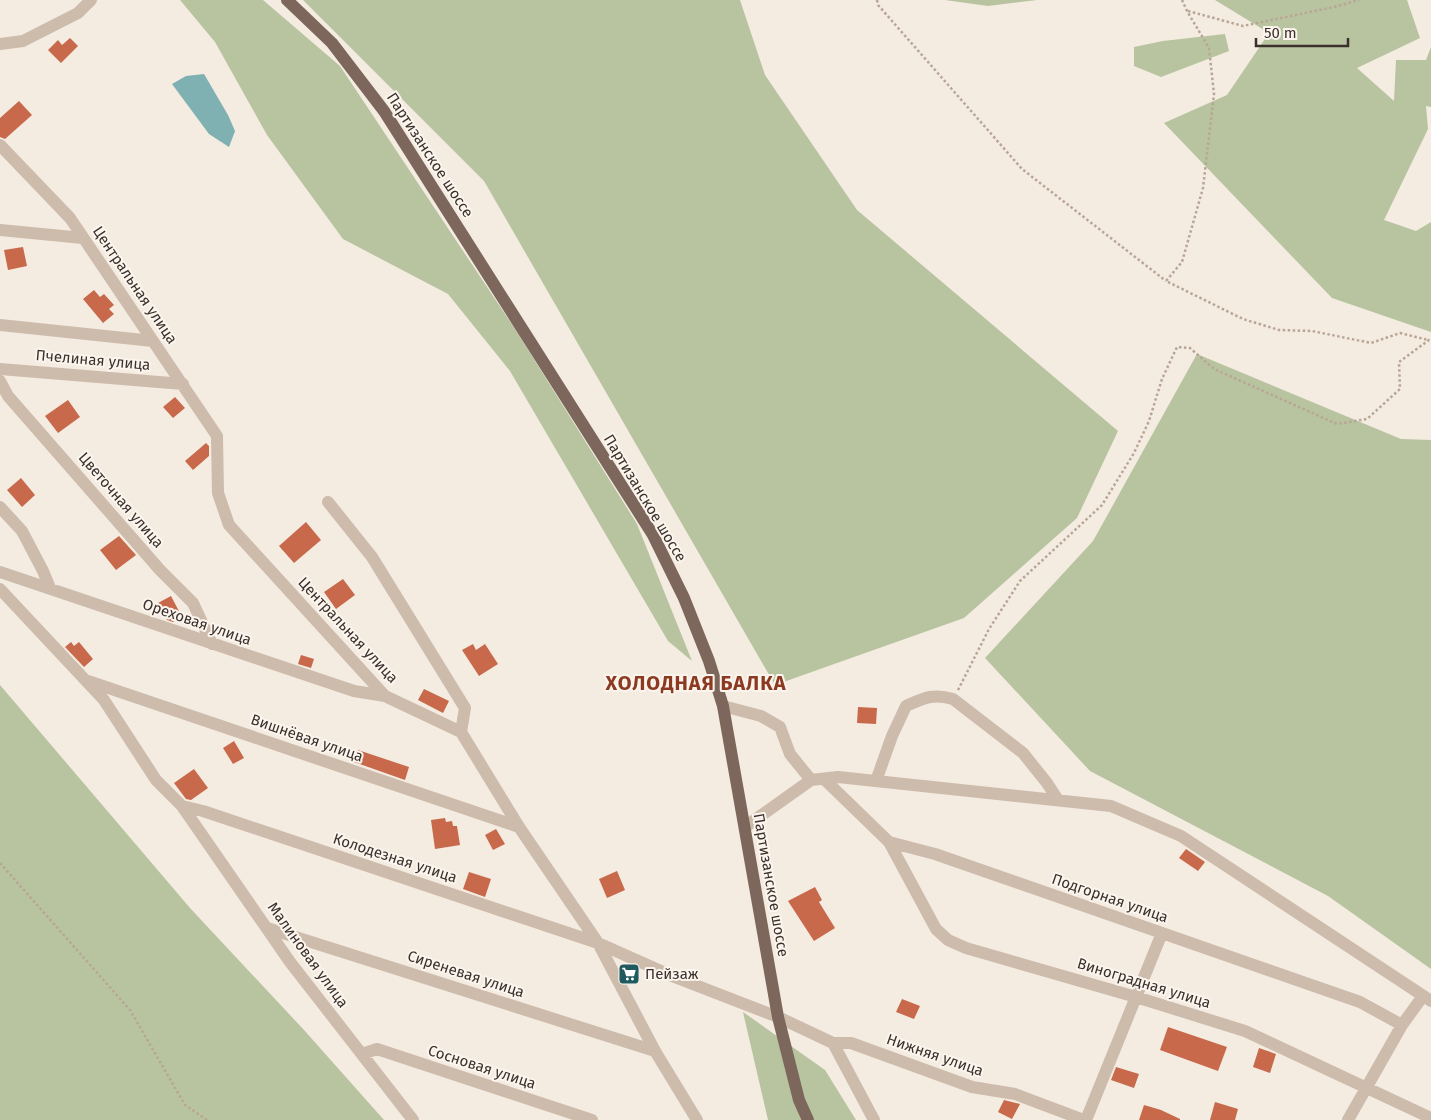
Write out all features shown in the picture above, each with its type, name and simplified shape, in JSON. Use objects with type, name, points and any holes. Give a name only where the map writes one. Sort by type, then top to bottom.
[{"type":"main road","name":"Партизанское шоссе","points":[[287,0],[332,43],[384,111],[653,536],[684,598],[709,661],[723,706],[778,1016],[799,1100],[808,1120]]},
{"type":"street","points":[[0,44],[23,41],[78,13],[91,0]]},
{"type":"street","name":"Центральная улица","points":[[0,145],[70,218],[217,436],[218,493],[230,525],[385,696],[461,732]]},
{"type":"street","points":[[0,230],[83,238]]},
{"type":"street","name":"Пчелиная улица","points":[[0,325],[153,341]]},
{"type":"street","name":"Пчелиная улица","points":[[0,373],[182,384]]},
{"type":"street","name":"Цветочная улица","points":[[0,373],[8,396],[160,570],[193,603],[212,644]]},
{"type":"street","points":[[328,502],[372,557],[465,708],[461,732],[519,827],[598,943],[655,1051],[697,1120]]},
{"type":"street","points":[[0,507],[22,531],[50,588]]},
{"type":"street","name":"Ореховая улица","points":[[0,572],[354,691],[385,696]]},
{"type":"street","name":"Малиновая улица","points":[[0,589],[104,700],[156,780],[182,806],[290,962],[413,1120]]},
{"type":"street","name":"Вишнёвая улица","points":[[85,680],[519,827]]},
{"type":"street","points":[[876,781],[892,736],[906,706],[923,698],[939,695],[953,699],[1023,754],[1047,783],[1058,800]]},
{"type":"street","points":[[723,706],[761,716],[780,727],[790,754],[811,780]]},
{"type":"street","points":[[745,827],[811,780],[838,777],[1111,806],[1181,836],[1427,999],[1402,1025],[1348,1120]]},
{"type":"street","name":"Подгорная улица","points":[[824,778],[889,842],[935,854],[1360,1002],[1402,1025]]},
{"type":"street","name":"Колодезная улица","points":[[182,806],[203,811],[598,943],[672,976],[778,1016]]},
{"type":"street","name":"Виноградная улица","points":[[889,842],[936,929],[948,940],[966,948],[1136,997],[1245,1032],[1431,1118]]},
{"type":"street","name":"Сиреневая улица","points":[[267,928],[655,1051]]},
{"type":"street","points":[[1085,1120],[1162,933]]},
{"type":"street","name":"Нижняя улица","points":[[778,1016],[833,1044],[851,1044],[972,1087],[1015,1094],[1085,1120]]},
{"type":"street","points":[[833,1044],[874,1120]]},
{"type":"street","name":"Сосновая улица","points":[[362,1054],[377,1049],[592,1120]]},
{"type":"path","points":[[875,0],[1022,169],[1166,281],[1243,319],[1279,330],[1312,331],[1371,342],[1400,333],[1430,340]]},
{"type":"path","points":[[1166,281],[1182,262],[1203,188],[1214,94],[1209,48],[1182,0]]},
{"type":"path","points":[[1187,11],[1243,26],[1359,0]]},
{"type":"path","points":[[953,699],[989,629],[1020,581],[1102,505],[1134,453],[1149,421],[1162,379],[1177,348],[1190,348],[1214,369],[1337,424],[1367,419],[1382,406],[1400,389],[1399,362],[1430,340]]},
{"type":"path","points":[[0,863],[130,1010],[185,1105],[207,1120]]},
{"type":"green space","points":[[180,0],[263,0],[340,66],[515,329],[637,524],[692,661],[668,641],[510,371],[448,294],[343,239],[267,135],[215,42]]},
{"type":"green space","points":[[303,0],[740,0],[765,75],[857,210],[1118,431],[1077,518],[964,618],[775,685],[484,181]]},
{"type":"green space","points":[[945,0],[1037,0],[988,6]]},
{"type":"green space","points":[[1215,0],[1407,0],[1420,38],[1357,68],[1394,101],[1396,60],[1426,60],[1431,47],[1431,107],[1426,106],[1428,129],[1384,220],[1416,231],[1431,222],[1431,332],[1332,298],[1164,123],[1227,95],[1269,33]]},
{"type":"green space","points":[[1225,34],[1229,51],[1161,77],[1134,66],[1134,47],[1163,41]]},
{"type":"green space","points":[[1197,354],[1401,439],[1431,440],[1431,969],[1328,896],[1090,771],[985,658],[1093,541]]},
{"type":"green space","points":[[0,685],[190,908],[304,1030],[384,1120],[0,1120]]},
{"type":"green space","points":[[743,1012],[825,1070],[856,1120],[768,1120]]},
{"type":"water","points":[[204,74],[235,131],[229,147],[209,134],[172,84],[186,76]]},
{"type":"building","points":[[70,38],[78,46],[61,63],[48,50],[58,40],[62,45]]},
{"type":"building","points":[[19,101],[32,115],[5,139],[0,137],[0,118]]},
{"type":"building","points":[[23,247],[27,266],[8,270],[4,250]]},
{"type":"building","points":[[94,290],[100,297],[104,294],[114,305],[109,309],[114,314],[103,323],[83,299]]},
{"type":"building","points":[[175,397],[185,408],[173,418],[163,407]]},
{"type":"building","points":[[68,400],[80,417],[58,433],[45,416]]},
{"type":"building","points":[[206,443],[209,446],[209,456],[193,470],[185,461]]},
{"type":"building","points":[[21,478],[35,495],[22,507],[7,490]]},
{"type":"building","points":[[306,522],[321,540],[294,563],[279,546]]},
{"type":"building","points":[[119,536],[136,555],[116,570],[100,550]]},
{"type":"building","points":[[343,579],[355,595],[336,609],[324,592]]},
{"type":"building","points":[[171,596],[182,617],[173,622],[167,620],[158,603]]},
{"type":"building","points":[[71,642],[74,646],[79,642],[93,659],[84,667],[65,647]]},
{"type":"building","points":[[473,644],[476,650],[485,644],[498,664],[479,676],[462,650]]},
{"type":"building","points":[[301,655],[314,659],[311,668],[298,664]]},
{"type":"building","points":[[424,689],[449,701],[443,713],[418,700]]},
{"type":"building","points":[[858,707],[877,708],[876,724],[857,723]]},
{"type":"building","points":[[234,741],[244,758],[233,764],[223,748]]},
{"type":"building","points":[[358,750],[409,767],[405,780],[354,762]]},
{"type":"building","points":[[194,769],[208,788],[191,800],[186,799],[174,783]]},
{"type":"building","points":[[445,818],[446,822],[452,821],[453,826],[457,826],[460,845],[435,849],[431,820]]},
{"type":"building","points":[[496,829],[505,844],[493,850],[485,835]]},
{"type":"building","points":[[1186,849],[1205,862],[1198,871],[1179,858]]},
{"type":"building","points":[[617,871],[625,890],[607,898],[599,879]]},
{"type":"building","points":[[469,872],[491,879],[485,897],[463,889]]},
{"type":"building","points":[[815,887],[822,900],[819,902],[835,928],[814,941],[788,901]]},
{"type":"building","points":[[902,999],[920,1006],[914,1019],[896,1012]]},
{"type":"building","points":[[1168,1027],[1227,1047],[1218,1071],[1160,1050]]},
{"type":"building","points":[[1259,1048],[1276,1054],[1270,1073],[1253,1067]]},
{"type":"building","points":[[1116,1067],[1139,1074],[1134,1088],[1111,1080]]},
{"type":"building","points":[[1004,1100],[1020,1104],[1012,1119],[998,1112]]},
{"type":"building","points":[[1215,1102],[1238,1109],[1235,1120],[1210,1120]]},
{"type":"building","points":[[1144,1105],[1161,1110],[1180,1120],[1139,1120]]},
{"type":"place","name":"Пейзаж","points":[[629,974]]},
{"type":"district","name":"ХОЛОДНАЯ БАЛКА","points":[[696,683]]}]
